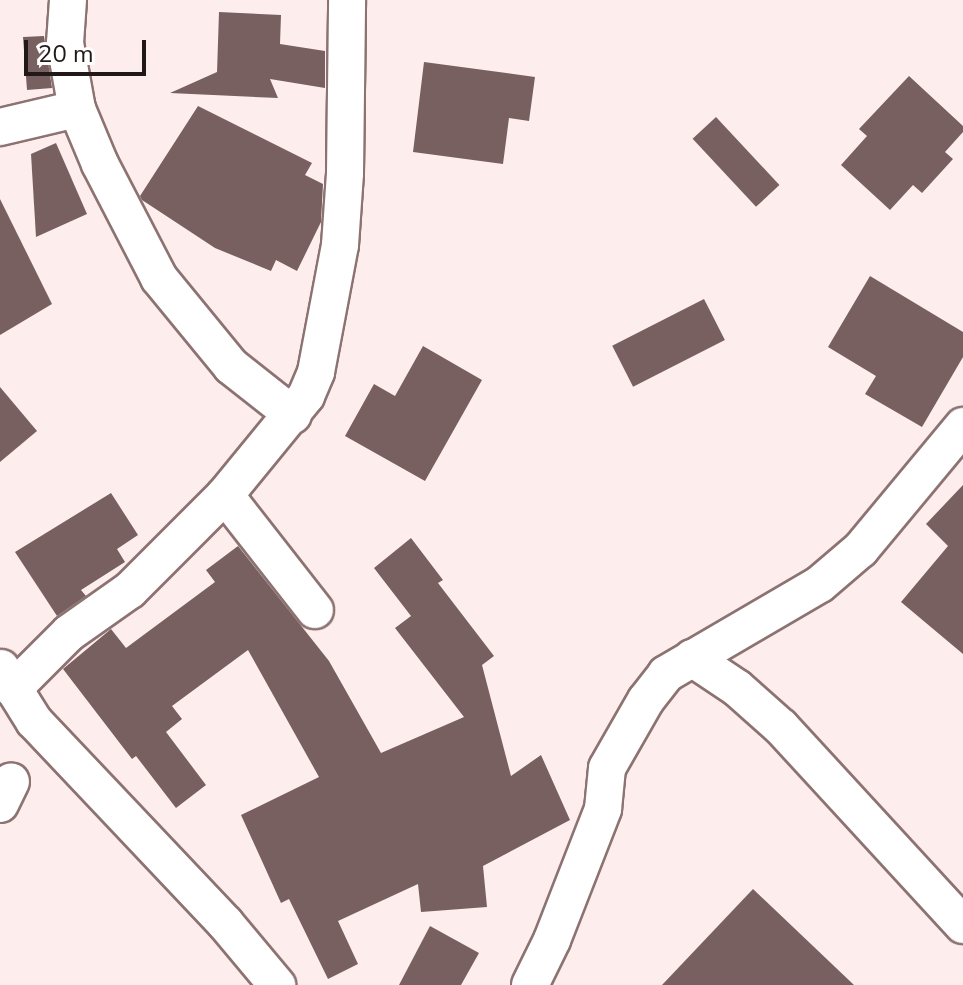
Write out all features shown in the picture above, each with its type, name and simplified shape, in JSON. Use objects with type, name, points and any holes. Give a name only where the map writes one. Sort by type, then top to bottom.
[{"type":"street","points":[[68,0],[65,43],[77,109],[100,164],[159,278],[231,366],[293,415]]},
{"type":"street","points":[[277,985],[226,924],[34,721],[6,678],[130,590],[225,495],[293,415],[316,372],[340,245],[345,173],[347,0]]},
{"type":"street","points":[[0,127],[77,109]]},
{"type":"street","points":[[530,985],[603,809],[607,768],[659,683],[692,658],[830,575],[861,549],[963,426]]},
{"type":"street","points":[[225,495],[315,610]]},
{"type":"street","points":[[692,658],[737,688],[781,727],[963,925]]},
{"type":"building","points":[[219,12],[281,15],[280,44],[325,51],[325,88],[270,79],[278,98],[170,93],[217,72]]},
{"type":"building","points":[[44,36],[52,88],[27,90],[23,37]]},
{"type":"building","points":[[424,62],[535,77],[529,121],[509,118],[503,164],[413,152]]},
{"type":"building","points":[[909,76],[963,126],[963,132],[945,152],[953,159],[922,193],[913,185],[890,210],[841,165],[867,136],[859,129]]},
{"type":"building","points":[[198,106],[312,163],[305,175],[323,184],[321,222],[297,271],[276,260],[271,271],[215,248],[142,200],[140,196]]},
{"type":"building","points":[[716,117],[779,185],[756,207],[693,139]]},
{"type":"building","points":[[56,143],[87,214],[36,237],[31,154]]},
{"type":"building","points":[[0,199],[52,304],[0,335]]},
{"type":"building","points":[[870,276],[963,332],[963,357],[922,427],[865,394],[876,376],[828,347]]},
{"type":"building","points":[[704,299],[725,340],[633,387],[612,346]]},
{"type":"building","points":[[423,346],[482,380],[425,481],[345,436],[374,384],[395,396]]},
{"type":"building","points":[[0,387],[37,431],[0,462]]},
{"type":"building","points":[[963,485],[963,654],[901,602],[948,546],[926,524]]},
{"type":"building","points":[[111,493],[138,535],[117,549],[125,562],[81,590],[86,596],[57,616],[15,552]]},
{"type":"building","points":[[411,538],[443,580],[438,583],[494,656],[482,665],[511,776],[541,755],[570,820],[483,866],[487,907],[421,912],[418,884],[338,921],[358,964],[328,979],[289,899],[281,903],[241,815],[319,777],[248,650],[172,706],[182,719],[166,732],[206,785],[176,808],[136,756],[132,759],[63,669],[111,629],[126,648],[215,582],[206,570],[238,546],[329,661],[381,753],[464,717],[395,628],[411,616],[374,568]]},
{"type":"building","points":[[753,889],[854,985],[662,985]]},
{"type":"building","points":[[430,926],[479,953],[461,985],[399,985]]}]
